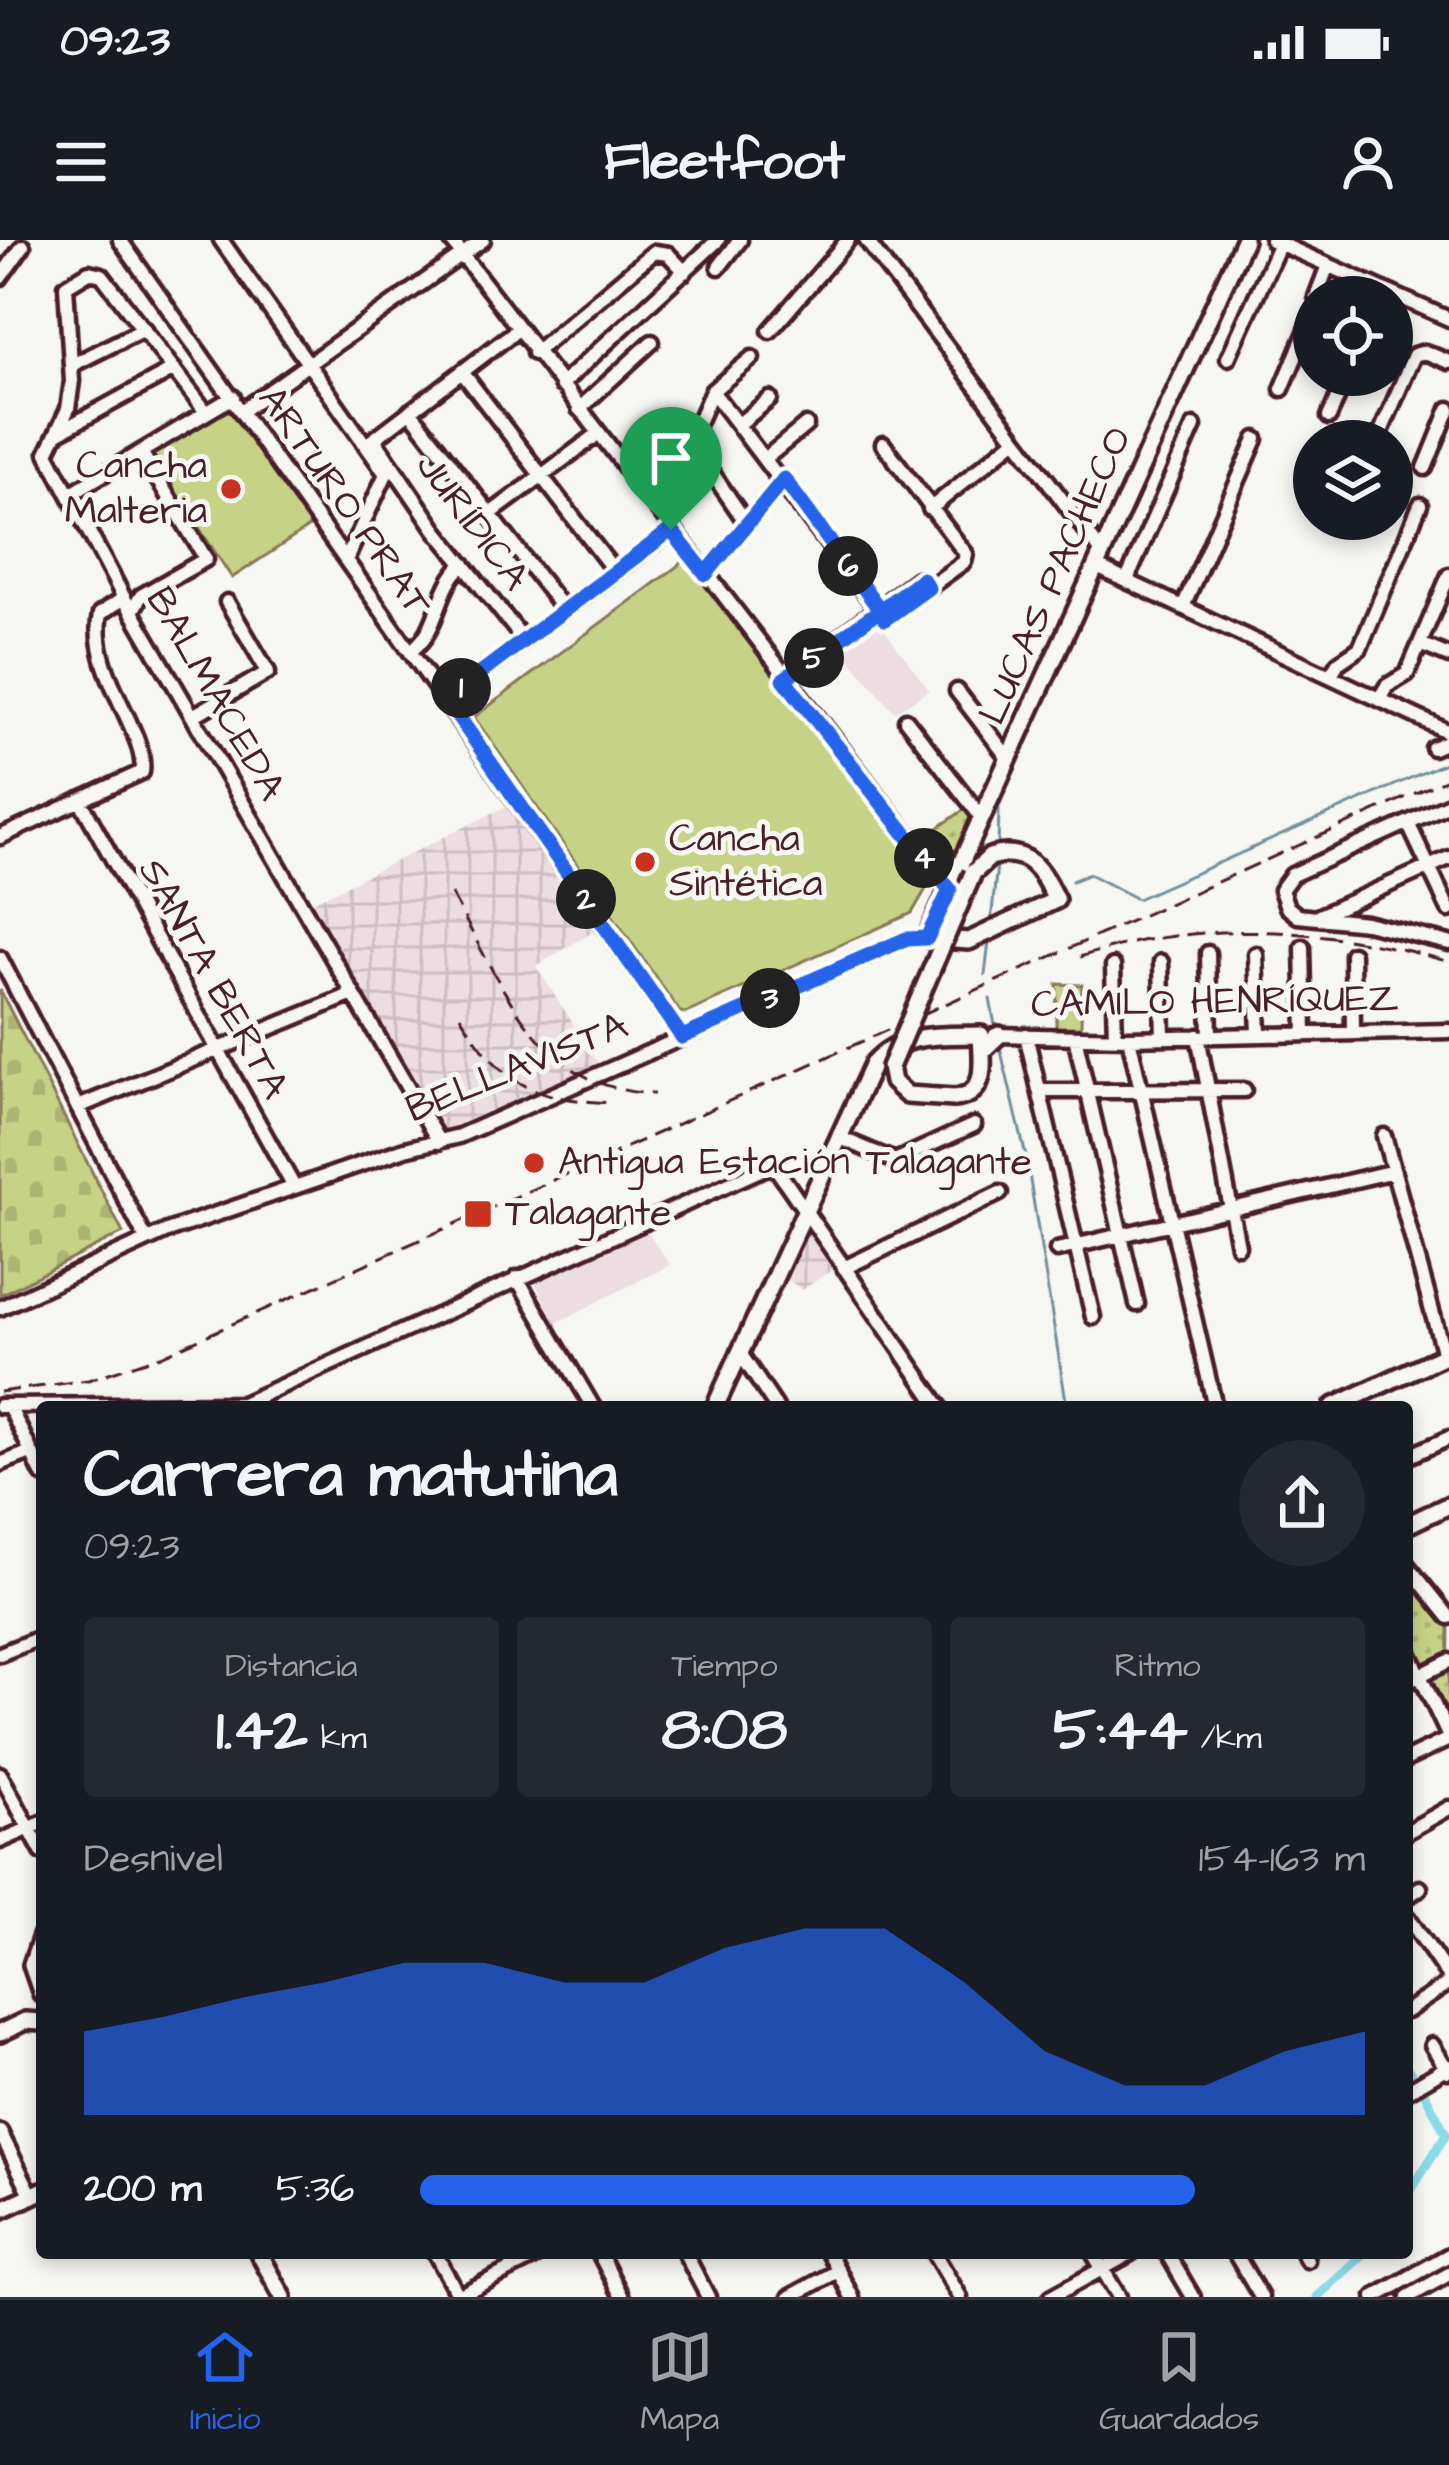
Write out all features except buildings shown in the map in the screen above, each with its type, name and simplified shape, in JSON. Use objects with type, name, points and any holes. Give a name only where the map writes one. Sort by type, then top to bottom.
[{"type":"main road","name":"LUCAS PACHECO","points":[[927,938],[1244,240]]},
{"type":"main road","name":"BELLAVISTA","points":[[927,938],[969,941],[1056,900],[1039,867],[1023,855],[990,857],[973,873],[890,1067],[893,1082],[907,1095],[954,1098],[978,1088],[982,1039]]},
{"type":"main road","points":[[719,1401],[838,1137],[885,1052],[914,1038],[982,1039]]},
{"type":"main road","points":[[1346,1401],[1447,1354]]},
{"type":"main road","points":[[1413,1522],[1449,1505]]},
{"type":"main road","points":[[0,2033],[34,2022]]},
{"type":"main road","points":[[0,2210],[36,2193]]},
{"type":"main road","points":[[262,2259],[283,2297]]},
{"type":"street","name":"ARTURO PRAT","points":[[120,240],[682,1037]]},
{"type":"street","points":[[221,240],[309,365],[370,441],[386,474],[347,558]]},
{"type":"street","points":[[451,240],[950,890]]},
{"type":"street","points":[[243,410],[483,240]]},
{"type":"street","points":[[561,386],[718,240]]},
{"type":"street","points":[[770,331],[848,240]]},
{"type":"street","points":[[866,240],[1016,439],[1100,561],[1127,580],[1449,734]]},
{"type":"street","points":[[704,255],[723,271],[736,241]]},
{"type":"street","points":[[1228,358],[1276,242],[1350,276]]},
{"type":"street","points":[[0,278],[23,246]]},
{"type":"street","points":[[534,353],[662,250],[685,272]]},
{"type":"street","points":[[1324,276],[1328,265]]},
{"type":"street","name":"BALMACEDA","points":[[144,328],[96,272],[66,286],[72,365],[68,409],[47,453],[439,1142]]},
{"type":"street","points":[[1413,304],[1449,319]]},
{"type":"street","points":[[72,365],[144,328],[206,412]]},
{"type":"street","points":[[370,441],[517,330]]},
{"type":"street","points":[[579,409],[652,342]]},
{"type":"street","points":[[1386,420],[1414,355],[1425,352],[1449,362]]},
{"type":"street","points":[[745,521],[691,445],[712,391],[752,358]]},
{"type":"street","points":[[1282,389],[1293,363]]},
{"type":"street","points":[[58,432],[174,369]]},
{"type":"street","points":[[461,372],[615,572]]},
{"type":"street","points":[[712,391],[784,479],[882,614]]},
{"type":"street","points":[[1329,418],[1338,396]]},
{"type":"street","points":[[70,494],[233,397]]},
{"type":"street","points":[[739,424],[770,399]]},
{"type":"street","points":[[1425,468],[1449,409]]},
{"type":"street","points":[[410,411],[564,610]]},
{"type":"street","points":[[766,458],[806,425]]},
{"type":"street","points":[[1127,580],[1194,426]]},
{"type":"street","points":[[490,514],[598,434]]},
{"type":"street","points":[[930,509],[1016,439]]},
{"type":"street","points":[[1184,607],[1256,439]]},
{"type":"street","name":"JURÍDICA","points":[[370,441],[524,640]]},
{"type":"street","points":[[784,679],[964,562],[965,551],[883,444]]},
{"type":"street","points":[[0,837],[142,772],[142,758],[110,685],[98,628],[100,614],[206,559],[141,452]]},
{"type":"street","points":[[706,574],[784,479]]},
{"type":"street","points":[[1330,676],[1338,663],[1360,647],[1420,505]]},
{"type":"street","points":[[446,699],[671,530]]},
{"type":"street","points":[[412,650],[426,640],[451,578],[464,564]]},
{"type":"street","points":[[1379,699],[1389,684],[1408,674],[1449,575]]},
{"type":"street","points":[[193,716],[268,671],[226,602]]},
{"type":"street","points":[[1420,644],[1449,656]]},
{"type":"street","points":[[957,691],[1010,759]]},
{"type":"street","points":[[906,720],[982,818]]},
{"type":"street","points":[[1431,743],[1449,734]]},
{"type":"street","name":"SANTA BERTA","points":[[80,800],[294,1187]]},
{"type":"street","points":[[1449,804],[1292,875],[1282,888],[1287,907],[1298,916],[1366,922],[1449,943]]},
{"type":"street","points":[[1408,823],[1448,905]]},
{"type":"street","points":[[1316,917],[1449,857]]},
{"type":"street","name":"BELLAVISTA","points":[[0,1309],[146,1239],[439,1142],[906,939],[927,938]]},
{"type":"street","points":[[1303,946],[1305,1034]]},
{"type":"street","points":[[1208,953],[1204,1036],[1208,1090],[1238,1246]]},
{"type":"street","points":[[1256,954],[1258,1035]]},
{"type":"street","points":[[1352,954],[1353,1031]]},
{"type":"street","points":[[0,958],[146,1239]]},
{"type":"street","points":[[1161,962],[1163,1037]]},
{"type":"street","points":[[1113,966],[1122,1038],[1140,1090],[1214,1401]]},
{"type":"street","points":[[78,1107],[353,994]]},
{"type":"street","name":"CAMILO HENRÍQUEZ","points":[[982,1039],[1449,1031]]},
{"type":"street","points":[[1027,1035],[1093,1318]]},
{"type":"street","points":[[1076,1037],[1137,1304]]},
{"type":"street","points":[[1040,1091],[1244,1090]]},
{"type":"street","points":[[838,1137],[895,1162],[974,1125]]},
{"type":"street","points":[[1384,1136],[1447,1354]]},
{"type":"street","points":[[252,1401],[772,1167],[936,1401]]},
{"type":"street","points":[[1057,1250],[1394,1171]]},
{"type":"street","points":[[844,1268],[1000,1192]]},
{"type":"street","points":[[517,1278],[589,1401]]},
{"type":"street","points":[[740,1353],[772,1401]]},
{"type":"street","points":[[4,1406],[36,1406]]},
{"type":"street","points":[[4,1406],[36,1462]]},
{"type":"street","points":[[1413,1454],[1449,1438]]},
{"type":"street","points":[[0,1465],[31,1452]]},
{"type":"street","points":[[1413,1572],[1449,1617]]},
{"type":"street","points":[[1432,1595],[1449,1587]]},
{"type":"street","points":[[0,1654],[36,1639]]},
{"type":"street","points":[[1413,1756],[1449,1738],[1413,1679],[1449,1661]]},
{"type":"street","points":[[0,1774],[36,1825],[0,1841]]},
{"type":"street","points":[[1413,1829],[1447,1814]]},
{"type":"street","points":[[1413,1893],[1420,1888]]},
{"type":"street","points":[[1413,1925],[1449,1980],[1413,2007]]},
{"type":"street","points":[[1413,1942],[1421,1936]]},
{"type":"street","points":[[1413,2088],[1448,2068],[1432,2044]]},
{"type":"street","points":[[0,2132],[36,2191]]},
{"type":"street","points":[[1375,2297],[1443,2258],[1448,2276],[1408,2297]]},
{"type":"street","points":[[438,2259],[458,2297],[531,2259]]},
{"type":"street","points":[[602,2259],[622,2297]]},
{"type":"street","points":[[688,2259],[708,2297]]},
{"type":"street","points":[[832,2259],[852,2297]]},
{"type":"street","points":[[938,2259],[960,2297]]},
{"type":"street","points":[[1097,2259],[1119,2297]]},
{"type":"street","points":[[1051,2297],[1121,2259]]},
{"type":"street","points":[[1171,2259],[1193,2297]]},
{"type":"street","points":[[1239,2259],[1261,2297]]},
{"type":"street","points":[[790,2297],[838,2271]]},
{"type":"shaded area","points":[[878,621],[929,690],[895,712],[840,648]]},
{"type":"shaded area","points":[[509,805],[596,930],[536,966],[599,1064],[441,1131],[309,904]]},
{"type":"shaded area","points":[[645,1228],[670,1265],[556,1323],[533,1279]]},
{"type":"shaded area","points":[[805,1229],[832,1270],[802,1290],[783,1276]]},
{"type":"green space","name":"Cancha Malteria","points":[[231,401],[312,525],[232,578],[150,453]]},
{"type":"green space","points":[[687,559],[930,882],[912,913],[686,1013],[680,1012],[474,717]]},
{"type":"green space","points":[[968,807],[976,815],[950,871],[943,875],[916,843]]},
{"type":"green space","points":[[1057,984],[1082,985],[1081,1027],[1056,1027]]},
{"type":"green space","points":[[0,990],[123,1233],[0,1295]]},
{"type":"green space","points":[[1413,1579],[1449,1621],[1448,1732],[1413,1652]]},
{"type":"waterway","points":[[1108,559],[1131,506]]},
{"type":"waterway","points":[[998,848],[999,806],[1101,576]]},
{"type":"waterway","points":[[1072,881],[1089,874],[1137,899],[1449,761]]},
{"type":"waterway","points":[[991,922],[997,864]]},
{"type":"waterway","points":[[1008,914],[1031,901]]},
{"type":"waterway","points":[[985,975],[989,941]]},
{"type":"waterway","points":[[990,999],[995,1025]]},
{"type":"waterway","points":[[999,1043],[1026,1156],[1066,1401]]},
{"type":"waterway","points":[[1413,2187],[1446,2134],[1424,2092]]},
{"type":"waterway","points":[[1317,2297],[1358,2259]]},
{"type":"railway","points":[[0,1392],[88,1380],[161,1356],[1449,778]]},
{"type":"railway","points":[[451,894],[507,995],[551,1052],[579,1073],[613,1087],[654,1094]]},
{"type":"railway","points":[[1080,957],[1171,936],[1265,932],[1359,941],[1449,962]]},
{"type":"railway","points":[[460,1015],[490,1058],[522,1084],[560,1097],[613,1103]]},
{"type":"place","name":"Cancha Malteria","points":[[231,489]]},
{"type":"place","name":"Cancha Sintética","points":[[645,862]]},
{"type":"place","name":"Antigua Estación Talagante","points":[[534,1163]]},
{"type":"place","name":"Talagante","points":[[478,1214]]},
{"type":"route","points":[[671,530],[446,699],[682,1037],[906,939],[927,938],[950,890],[784,679],[880,610],[885,619],[928,588],[922,579],[880,610],[784,479],[706,574],[671,530]]}]
